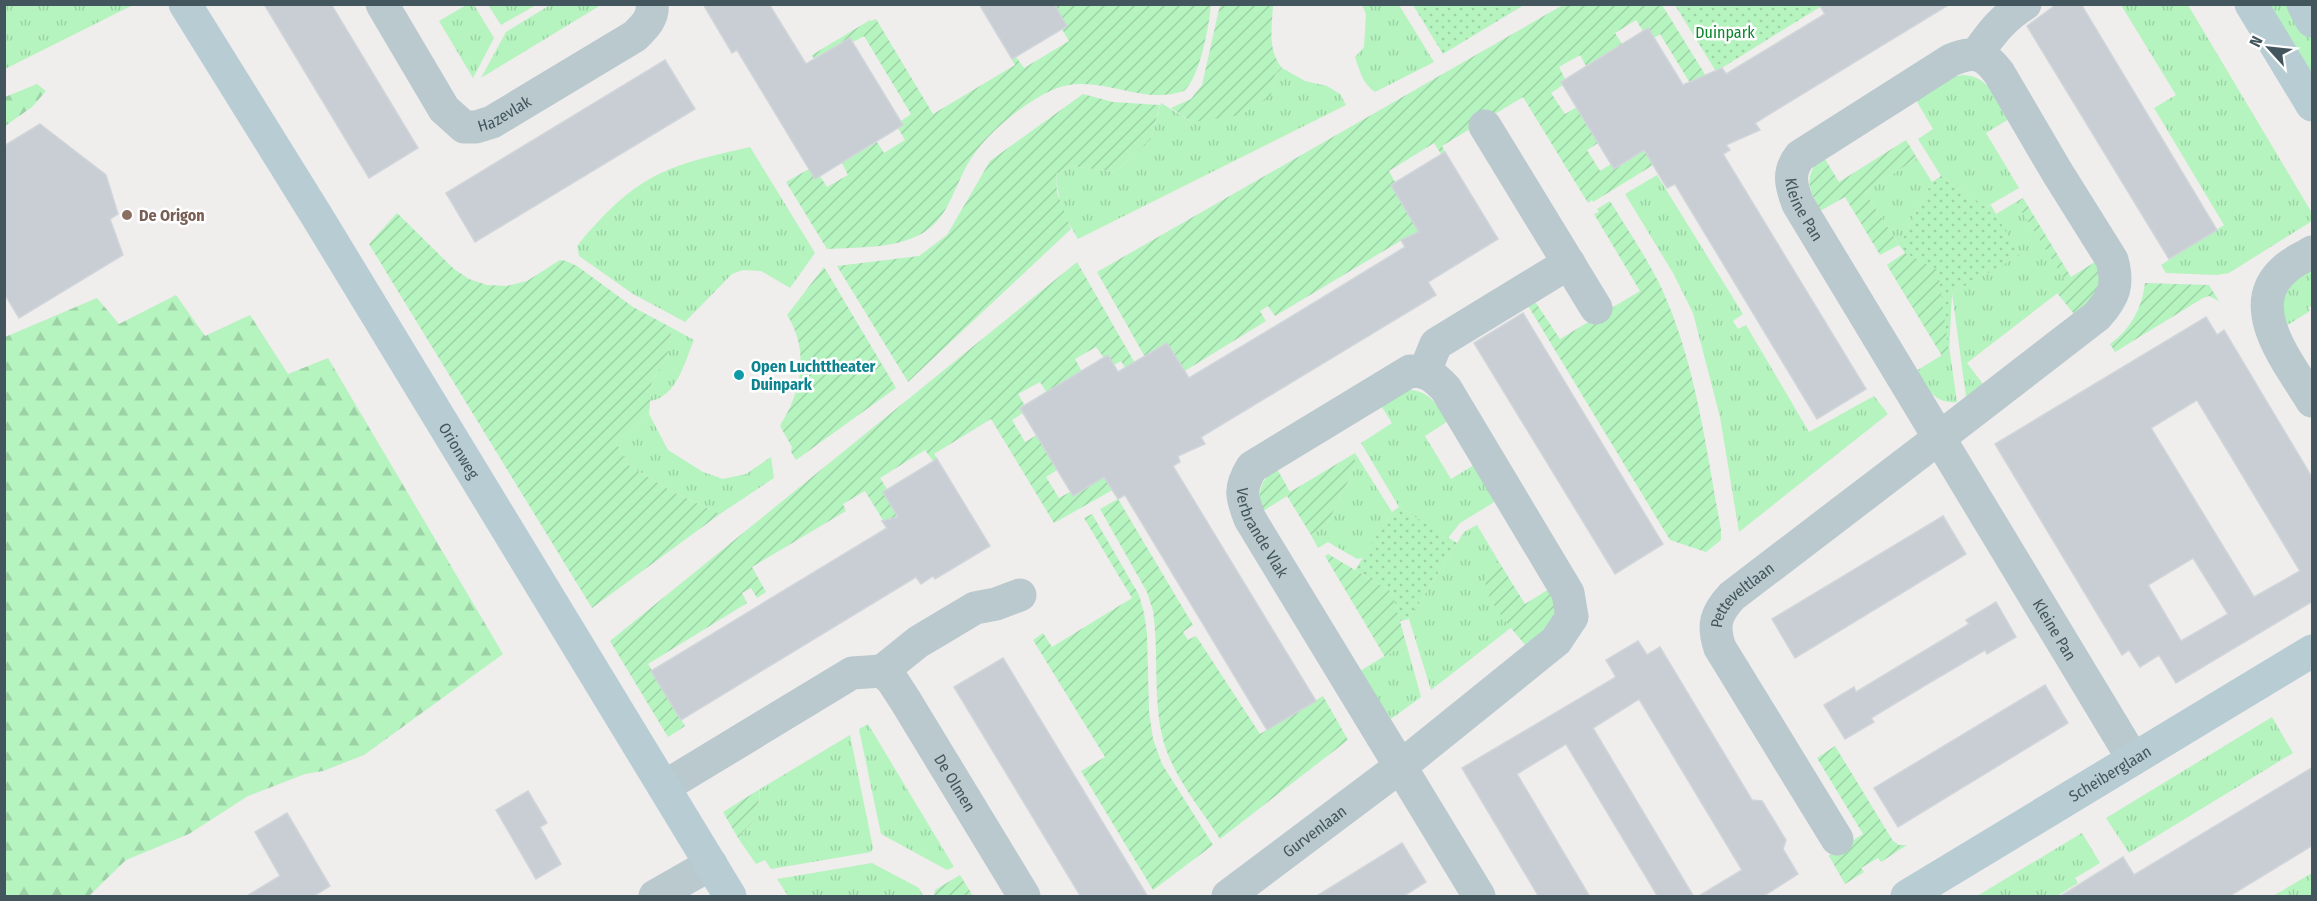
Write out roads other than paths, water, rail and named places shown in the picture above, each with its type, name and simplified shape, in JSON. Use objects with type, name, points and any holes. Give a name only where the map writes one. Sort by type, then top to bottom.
[{"type":"street","name":"Orionweg","points":[[185,4],[730,897]]},
{"type":"street","name":"Hazevlak","points":[[382,4],[444,109],[464,127],[476,127],[492,122],[635,36],[650,18],[653,12],[652,4]]},
{"type":"street","points":[[1939,438],[2097,316],[2109,303],[2115,281],[2116,274],[2112,260],[1999,73],[1992,64],[1977,54],[1997,27],[2025,4]]},
{"type":"street","points":[[2251,4],[2313,105]]},
{"type":"street","points":[[2303,4],[2313,21]]},
{"type":"street","name":"Kleine Pan","points":[[1977,54],[1951,60],[1813,146],[1792,165],[1792,189],[1798,204],[2133,759]]},
{"type":"street","points":[[1485,126],[1596,308]]},
{"type":"street","points":[[2313,252],[2285,268],[2276,278],[2268,291],[2267,306],[2268,322],[2275,337],[2313,401]]},
{"type":"street","points":[[1401,766],[1556,641],[1572,617],[1568,593],[1563,583],[1446,389],[1436,377],[1425,371],[1436,345],[1569,264]]},
{"type":"street","name":"Verbrande Vlak","points":[[1425,371],[1410,371],[1394,379],[1252,467],[1243,482],[1242,498],[1250,519],[1479,897]]},
{"type":"street","name":"Petteveltlaan","points":[[1837,839],[1720,648],[1715,625],[1720,608],[1732,596],[1939,438]]},
{"type":"street","points":[[664,787],[852,673],[882,671],[918,642],[975,608],[996,604],[1020,595]]},
{"type":"street","name":"Scheiberglaan","points":[[1907,897],[2313,651]]},
{"type":"street","name":"De Olmen","points":[[882,671],[892,680],[905,700],[1024,897]]},
{"type":"street","name":"Gurvenlaan","points":[[1228,897],[1401,766]]},
{"type":"street","points":[[655,897],[711,864]]},
{"type":"place","name":"De Origon","points":[[127,215]]},
{"type":"place","name":"Open Luchttheater Duinpark","points":[[739,375]]},
{"type":"park label","name":"Duinpark","points":[[1725,32]]}]
